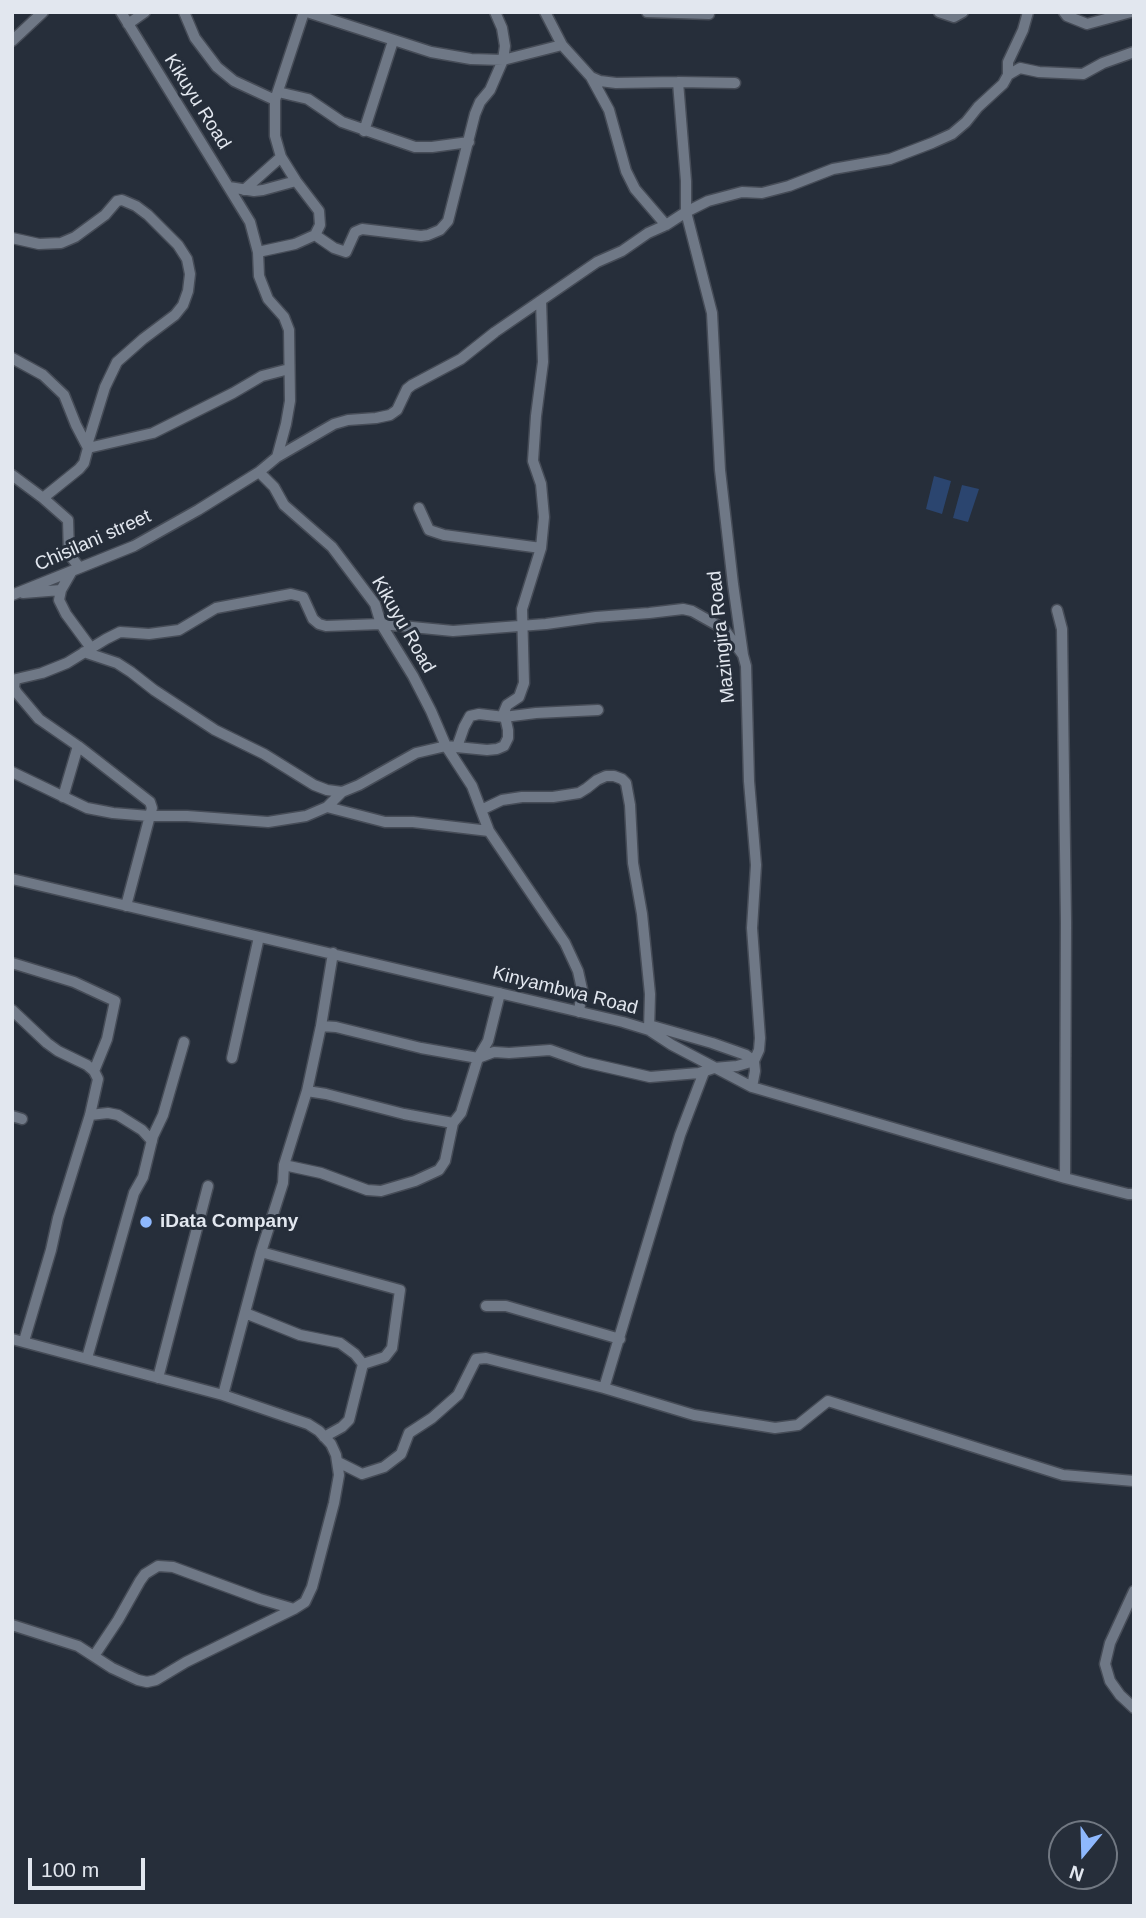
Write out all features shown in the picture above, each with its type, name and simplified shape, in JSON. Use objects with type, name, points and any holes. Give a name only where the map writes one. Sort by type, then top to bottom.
[{"type":"street","points":[[12,41],[43,12]]},
{"type":"street","name":"Kikuyu Road","points":[[121,12],[250,222],[258,252],[259,276],[268,299],[284,317],[289,330],[290,401],[277,457]]},
{"type":"street","points":[[128,24],[145,12]]},
{"type":"street","points":[[184,12],[195,38],[217,67],[234,81],[276,96],[308,99],[342,122],[415,147],[469,142]]},
{"type":"street","points":[[258,252],[295,244],[316,235],[320,225],[319,211],[281,157],[275,136],[276,96],[305,12],[431,52],[471,59],[503,60],[562,45]]},
{"type":"street","points":[[316,235],[334,248],[346,252],[355,232],[362,229],[421,236],[440,230],[448,221],[475,114],[480,102],[490,90],[503,60],[505,46],[502,28],[495,12]]},
{"type":"street","points":[[545,12],[562,45],[591,77],[609,110],[625,171],[635,189],[666,225]]},
{"type":"street","points":[[647,12],[709,14]]},
{"type":"street","points":[[939,12],[954,16],[963,12]]},
{"type":"street","points":[[1008,75],[1008,62],[1028,12]]},
{"type":"street","points":[[1064,12],[1087,24],[1131,12]]},
{"type":"street","points":[[364,131],[393,41]]},
{"type":"street","points":[[259,472],[277,457],[334,424],[390,415],[397,410],[412,384],[461,359],[495,332],[597,262],[622,251],[648,233],[708,201],[742,192],[762,193],[833,169],[890,159],[932,144],[952,134],[966,122],[1008,75],[1020,68],[1039,72],[1083,74],[1103,63],[1134,52]]},
{"type":"street","points":[[591,77],[616,83],[735,83]]},
{"type":"street","name":"Mazingira Road","points":[[678,82],[686,212],[712,313],[720,470],[733,584],[746,666],[749,780],[756,865],[752,928],[760,1038],[754,1061],[752,1087]]},
{"type":"street","points":[[244,190],[281,157]]},
{"type":"street","points":[[229,187],[263,190],[296,181]]},
{"type":"street","points":[[12,238],[39,244],[61,243],[75,237],[105,215],[117,201],[122,200],[148,215],[170,237],[187,259],[190,274],[183,305],[175,315],[117,362],[105,387],[84,463],[43,498]]},
{"type":"street","points":[[12,772],[87,808],[149,816],[268,822],[306,816],[327,807],[342,792],[383,773],[416,753],[446,746],[497,750],[504,746],[508,738],[505,708],[519,697],[524,683],[522,609],[541,548],[544,517],[541,484],[533,461],[543,362],[541,301]]},
{"type":"street","points":[[12,358],[43,375],[64,395],[87,446]]},
{"type":"street","points":[[87,446],[153,433],[262,376],[289,369]]},
{"type":"street","name":"Kikuyu Road","points":[[259,472],[274,487],[284,505],[307,523],[338,554],[375,604],[381,624],[413,676],[446,746],[472,786],[489,831],[565,943],[579,971],[582,989],[579,1012]]},
{"type":"street","name":"Chisilani street","points":[[15,594],[134,546],[259,472]]},
{"type":"street","points":[[12,475],[68,520],[69,554],[75,569],[61,590],[60,600],[87,650],[117,663],[215,730],[264,754],[314,785],[342,792]]},
{"type":"street","points":[[419,508],[429,530],[444,535],[541,548]]},
{"type":"street","points":[[15,594],[61,590]]},
{"type":"street","points":[[127,906],[152,808],[150,802],[39,719],[14,688],[14,680],[66,663],[120,632],[149,634],[179,630],[216,608],[291,594],[303,597],[313,619],[326,626],[381,624],[453,631],[683,608],[724,629],[743,655]]},
{"type":"street","points":[[1057,610],[1062,629],[1066,922],[1065,1178]]},
{"type":"street","points":[[457,747],[470,716],[479,714],[504,717],[598,710]]},
{"type":"street","points":[[63,797],[78,746]]},
{"type":"street","points":[[481,810],[502,800],[579,793],[606,776],[622,779],[626,783],[630,804],[633,863],[642,914],[650,994],[649,1028],[730,1049],[754,1061]]},
{"type":"street","points":[[327,807],[385,821],[489,831]]},
{"type":"street","name":"Kinyambwa Road","points":[[12,879],[649,1028],[709,1070],[752,1087],[1065,1178],[1134,1194]]},
{"type":"street","points":[[232,1059],[259,937]]},
{"type":"street","points":[[223,1395],[261,1252],[283,1183],[284,1165],[307,1091],[333,953]]},
{"type":"street","points":[[12,963],[74,982],[115,1001],[107,1039],[94,1071]]},
{"type":"street","points":[[284,1165],[321,1173],[367,1190],[381,1191],[415,1181],[439,1170],[445,1161],[453,1123],[461,1113],[478,1058],[488,1041],[500,993]]},
{"type":"street","points":[[12,1010],[58,1051],[87,1065],[98,1079],[24,1341]]},
{"type":"street","points":[[321,1026],[478,1058],[494,1052],[545,1050],[642,1076],[709,1070],[754,1061]]},
{"type":"street","points":[[87,1358],[134,1193],[143,1177],[184,1042]]},
{"type":"street","points":[[604,1388],[680,1135],[709,1070]]},
{"type":"street","points":[[307,1091],[453,1123]]},
{"type":"street","points":[[90,1115],[118,1115],[142,1130],[152,1141]]},
{"type":"street","points":[[158,1377],[208,1185]]},
{"type":"street","points":[[261,1252],[400,1290],[392,1348],[385,1357],[363,1364]]},
{"type":"street","points":[[486,1306],[506,1306],[620,1339]]},
{"type":"street","points":[[245,1313],[300,1335],[340,1343],[363,1364]]},
{"type":"street","points":[[12,1339],[223,1395],[307,1423],[331,1444],[338,1462],[339,1475],[312,1587],[305,1602],[156,1680],[138,1681],[65,1641],[12,1625]]},
{"type":"street","points":[[338,1462],[362,1475],[384,1467],[401,1454],[410,1433],[458,1395],[476,1359],[486,1358],[604,1388],[694,1415],[775,1428],[798,1425],[828,1401],[1063,1475],[1134,1481]]},
{"type":"street","points":[[324,1437],[349,1420],[363,1364]]},
{"type":"street","points":[[94,1656],[140,1581],[145,1574],[158,1566],[173,1567],[260,1600],[294,1609]]},
{"type":"street","points":[[1134,1591],[1110,1643],[1105,1664],[1110,1681],[1134,1708]]},
{"type":"shaded area","points":[[934,476],[951,481],[942,514],[926,509]]},
{"type":"shaded area","points":[[962,485],[979,489],[968,522],[953,518]]},
{"type":"place","name":"iData Company","points":[[146,1222]]}]
